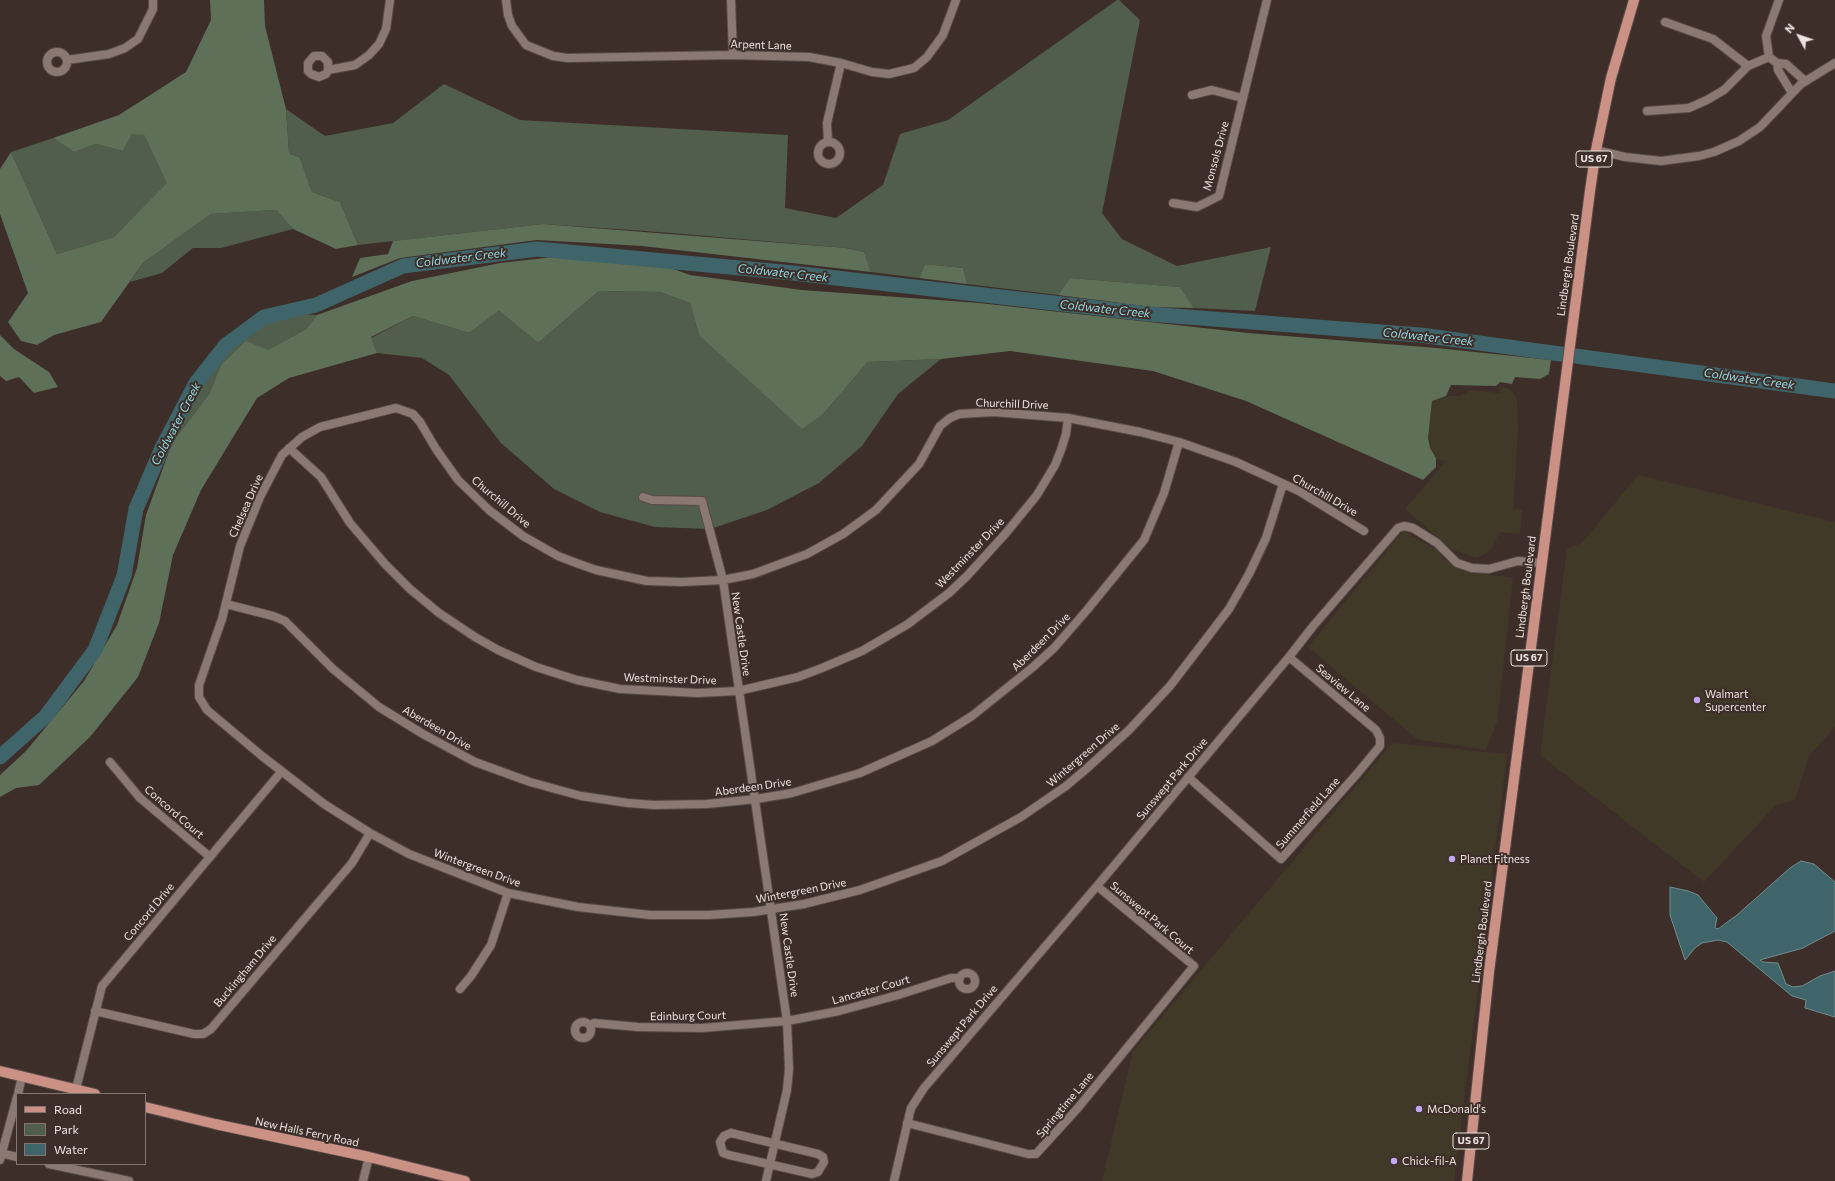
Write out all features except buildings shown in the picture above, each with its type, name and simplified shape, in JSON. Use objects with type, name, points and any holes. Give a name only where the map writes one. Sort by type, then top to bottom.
[{"type":"main road","name":"Lindbergh Boulevard","points":[[1467,1181],[1487,985],[1572,322],[1596,150],[1613,71],[1634,0]]},
{"type":"main road","points":[[0,1071],[91,1093]]},
{"type":"main road","name":"New Halls Ferry Road","points":[[146,1106],[215,1124],[369,1157],[465,1181]]},
{"type":"street","points":[[67,60],[109,54],[126,48],[138,39],[153,9],[153,0]]},
{"type":"street","points":[[328,70],[355,66],[374,50],[379,44],[386,29],[390,0]]},
{"type":"street","name":"Arpent Lane","points":[[506,0],[508,15],[512,26],[526,45],[553,56],[568,58],[733,55],[779,58],[810,57],[841,63],[872,72],[889,74],[914,68],[927,57],[942,35],[956,0]]},
{"type":"street","points":[[731,0],[733,55]]},
{"type":"street","name":"Monsols Drive","points":[[1173,203],[1197,208],[1219,196],[1267,0]]},
{"type":"street","points":[[1779,0],[1766,36],[1769,57],[1777,63],[1786,64],[1805,81]]},
{"type":"street","points":[[1665,22],[1712,39],[1748,66]]},
{"type":"street","points":[[1647,111],[1689,108],[1724,90],[1748,66],[1769,57]]},
{"type":"street","points":[[828,142],[827,123],[841,63]]},
{"type":"street","points":[[1777,63],[1778,70],[1792,93]]},
{"type":"street","points":[[1596,150],[1625,157],[1661,161],[1699,156],[1714,152],[1739,141],[1760,126],[1805,81],[1835,63]]},
{"type":"street","points":[[1192,95],[1212,90],[1242,98]]},
{"type":"street","name":"Chelsea Drive","points":[[199,697],[199,685],[226,604],[240,546],[267,483],[282,456],[289,448],[302,438],[320,427],[391,408],[405,410]]},
{"type":"street","name":"Churchill Drive","points":[[405,410],[413,414],[420,422],[436,449],[458,480],[505,523],[558,556],[596,570],[646,581],[682,582],[723,580],[753,574],[801,557],[843,534],[876,510],[891,496],[919,464],[940,426],[950,418],[959,414],[994,412],[1068,418],[1128,429],[1179,442],[1236,462],[1299,491],[1364,531]]},
{"type":"street","name":"Westminster Drive","points":[[289,448],[321,477],[354,527],[385,564],[410,589],[456,625],[498,650],[555,673],[620,690],[698,693],[738,691],[798,676],[822,668],[862,651],[908,624],[949,593],[1006,533],[1037,495],[1055,465],[1066,434],[1068,418]]},
{"type":"street","name":"Aberdeen Drive","points":[[226,604],[273,616],[285,621],[333,669],[379,707],[447,747],[475,762],[498,771],[530,782],[575,794],[628,803],[681,805],[756,799],[819,786],[860,773],[900,756],[951,730],[978,712],[1014,683],[1054,648],[1144,540],[1164,493],[1179,442]]},
{"type":"street","name":"Wintergreen Drive","points":[[199,697],[207,710],[318,801],[370,833],[436,866],[508,893],[578,907],[628,914],[709,915],[771,910],[839,896],[942,861],[997,832],[1066,786],[1129,730],[1174,681],[1215,628],[1249,574],[1266,538],[1283,484]]},
{"type":"street","name":"New Castle Drive","points":[[643,497],[652,500],[702,501],[723,580],[738,691],[756,799],[787,1021],[789,1069],[787,1090],[766,1181]]},
{"type":"street","name":"Sunswept Park Drive","points":[[894,1181],[911,1108],[924,1088],[1097,886],[1289,657],[1314,625],[1398,528],[1404,526],[1412,528],[1437,543],[1457,563],[1472,568],[1489,569],[1518,561],[1541,563]]},
{"type":"street","name":"Seaview Lane","points":[[1289,657],[1376,730],[1380,738]]},
{"type":"street","name":"Summerfield Lane","points":[[1188,777],[1282,860],[1325,812],[1380,746],[1380,738]]},
{"type":"street","name":"Concord Court","points":[[110,762],[140,798],[210,857]]},
{"type":"street","name":"Concord Drive","points":[[76,1089],[102,986],[281,772]]},
{"type":"street","name":"Buckingham Drive","points":[[95,1011],[194,1034],[203,1034],[211,1029],[352,863],[370,833]]},
{"type":"street","name":"Sunswept Park Court","points":[[1097,886],[1194,966]]},
{"type":"street","points":[[460,989],[471,976],[491,945],[508,893]]},
{"type":"street","name":"Springtime Lane","points":[[907,1123],[1028,1154],[1036,1154],[1077,1109],[1194,966]]},
{"type":"street","name":"Lancaster Court","points":[[787,1021],[839,1011],[898,995],[951,978],[960,978]]},
{"type":"street","name":"Edinburg Court","points":[[590,1025],[594,1023],[638,1027],[702,1028],[787,1021]]},
{"type":"street","points":[[18,1093],[22,1076]]},
{"type":"street","points":[[16,1101],[1,1156],[16,1157]]},
{"type":"street","points":[[731,1133],[775,1142],[818,1154],[823,1157],[824,1162],[818,1172],[812,1174],[723,1153],[720,1142],[724,1136],[731,1133]]},
{"type":"street","points":[[363,1181],[369,1157]]},
{"type":"street","points":[[54,1165],[124,1180]]},
{"type":"shaded area","points":[[1500,386],[1510,389],[1517,398],[1518,431],[1513,509],[1522,510],[1520,534],[1501,532],[1490,551],[1476,558],[1451,549],[1405,509],[1445,462],[1436,458],[1430,448],[1428,438],[1432,401],[1446,396],[1460,396],[1471,390],[1499,393]]},
{"type":"shaded area","points":[[1638,475],[1835,522],[1835,727],[1809,756],[1795,800],[1776,805],[1704,882],[1540,755],[1567,549],[1582,543]]},
{"type":"shaded area","points":[[1403,531],[1438,551],[1444,560],[1468,571],[1513,578],[1497,722],[1486,750],[1417,739],[1308,647]]},
{"type":"shaded area","points":[[1392,743],[1507,754],[1454,1181],[1102,1181],[1133,1051]]},
{"type":"green space","points":[[210,0],[264,0],[265,26],[286,109],[289,153],[300,158],[312,192],[340,202],[358,245],[336,249],[293,229],[276,210],[211,214],[143,263],[101,322],[54,335],[37,345],[21,341],[8,322],[28,293],[0,214],[0,169],[11,152],[57,254],[114,237],[167,183],[144,135],[132,134],[123,151],[96,144],[74,152],[53,138],[119,115],[186,72],[211,20]]},
{"type":"green space","points":[[1119,0],[1140,20],[1102,213],[1122,239],[1177,266],[1271,247],[1255,311],[1194,308],[1180,287],[1070,278],[1058,295],[967,284],[963,268],[925,264],[919,278],[871,272],[864,252],[846,248],[659,232],[543,224],[358,245],[340,202],[312,192],[300,158],[289,153],[286,109],[325,136],[393,123],[444,84],[520,120],[788,135],[785,208],[836,218],[883,185],[900,134],[948,120]]},
{"type":"green space","points":[[132,133],[144,135],[168,183],[114,237],[57,254],[11,152],[53,138],[74,152],[96,144],[123,151]]},
{"type":"green space","points":[[276,210],[293,229],[221,248],[193,248],[162,273],[130,282],[143,263],[211,214]]},
{"type":"green space","points":[[543,224],[846,248],[864,252],[871,272],[642,246],[537,240],[400,258],[352,277],[360,258],[388,254],[393,241]]},
{"type":"green space","points":[[554,257],[665,266],[690,275],[802,290],[979,303],[1248,333],[1437,348],[1551,360],[1549,374],[1540,379],[1515,377],[1512,384],[1500,382],[1496,386],[1451,385],[1446,396],[1432,401],[1428,438],[1430,448],[1436,458],[1436,467],[1423,480],[1246,401],[1153,371],[1010,351],[941,359],[868,362],[823,414],[802,429],[699,335],[690,303],[660,292],[599,291],[538,343],[499,311],[469,333],[413,316],[371,337],[377,353],[289,378],[257,398],[201,490],[173,555],[159,623],[138,677],[90,737],[39,785],[16,788],[0,797],[0,775],[26,751],[84,681],[117,625],[137,568],[146,515],[172,443],[209,394],[221,365],[246,341],[268,350],[306,329],[317,315],[412,281],[500,263]]},
{"type":"green space","points":[[925,264],[963,268],[967,284],[919,278]]},
{"type":"green space","points":[[1070,278],[1180,287],[1194,308],[1152,307],[1058,295]]},
{"type":"green space","points":[[599,291],[660,292],[690,303],[699,335],[823,414],[868,362],[941,359],[898,394],[862,446],[819,483],[767,510],[710,529],[655,527],[600,512],[554,489],[501,443],[449,375],[422,358],[377,353],[371,338],[413,316],[469,333],[499,311],[538,343]]},
{"type":"green space","points":[[302,314],[317,315],[306,329],[268,350],[221,365],[209,394],[172,443],[192,397],[217,357],[238,338],[270,321]]},
{"type":"green space","points":[[0,335],[14,349],[49,372],[58,387],[34,393],[19,377],[6,381],[0,376]]},
{"type":"water","points":[[1801,861],[1814,864],[1835,882],[1835,931],[1803,948],[1760,960],[1763,962],[1778,963],[1786,984],[1793,987],[1802,986],[1820,976],[1835,971],[1835,1017],[1805,1008],[1806,1000],[1792,996],[1727,942],[1718,940],[1702,943],[1695,948],[1685,960],[1670,915],[1670,887],[1688,891],[1698,895],[1717,918],[1715,928],[1718,929],[1737,915],[1790,868]]},
{"type":"waterway","name":"Coldwater Creek","points":[[0,757],[46,716],[95,650],[124,576],[136,509],[162,448],[196,383],[226,345],[264,317],[316,305],[403,266],[537,249],[793,273],[1149,314],[1420,335],[1835,391]]},
{"type":"place","name":"Walmart Supercenter","points":[[1697,700]]},
{"type":"place","name":"Planet Fitness","points":[[1452,859]]},
{"type":"place","name":"McDonald's","points":[[1419,1109]]},
{"type":"place","name":"Chick-fil-A","points":[[1394,1161]]}]
